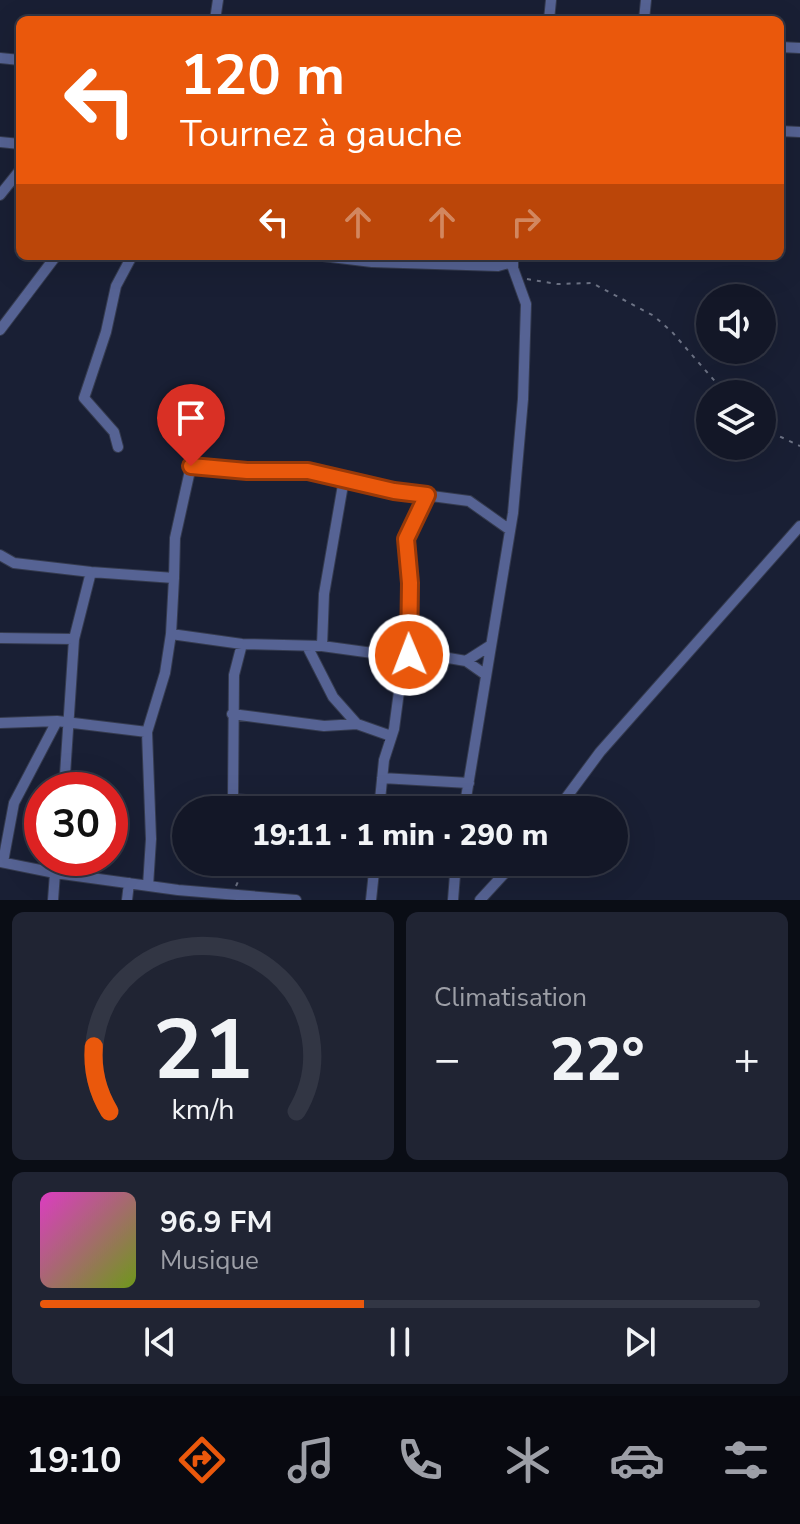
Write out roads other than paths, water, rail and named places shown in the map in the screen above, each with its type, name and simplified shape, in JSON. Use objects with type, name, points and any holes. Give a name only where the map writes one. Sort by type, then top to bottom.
[{"type":"street","points":[[0,195],[16,175]]},
{"type":"street","points":[[0,330],[53,260]]},
{"type":"street","points":[[118,447],[114,432],[84,398],[106,332],[116,286],[130,260]]},
{"type":"street","points":[[356,260],[469,260],[498,266],[510,260]]},
{"type":"street","points":[[467,796],[510,530],[523,399],[527,315],[524,292],[512,260]]},
{"type":"street","points":[[148,886],[151,839],[147,732],[165,673],[171,634],[175,538],[191,466],[247,471],[308,471],[394,491],[469,501],[510,530]]},
{"type":"street","points":[[322,646],[324,594],[344,479]]},
{"type":"street","points":[[380,796],[406,654],[410,583],[406,539],[427,495]]},
{"type":"street","points":[[568,796],[629,719],[800,526]]},
{"type":"street","points":[[0,555],[14,563],[174,578]]},
{"type":"street","points":[[63,772],[62,722],[74,639],[91,572]]},
{"type":"street","points":[[171,634],[242,644],[322,646],[466,661],[486,675]]},
{"type":"street","points":[[0,638],[74,639]]},
{"type":"street","points":[[233,796],[234,675],[242,644]]},
{"type":"street","points":[[466,661],[491,645]]},
{"type":"street","points":[[307,646],[333,697],[357,724]]},
{"type":"street","points":[[232,714],[324,726],[357,724],[391,736]]},
{"type":"street","points":[[24,866],[2,862],[14,803],[62,722]]},
{"type":"street","points":[[0,723],[62,722],[147,732]]},
{"type":"street","points":[[382,778],[469,783]]},
{"type":"street","points":[[53,900],[57,876]]},
{"type":"street","points":[[79,876],[296,900]]},
{"type":"street","points":[[371,900],[374,876]]},
{"type":"street","points":[[453,900],[455,876]]},
{"type":"street","points":[[480,900],[502,876]]},
{"type":"street","points":[[127,900],[129,883]]}]
